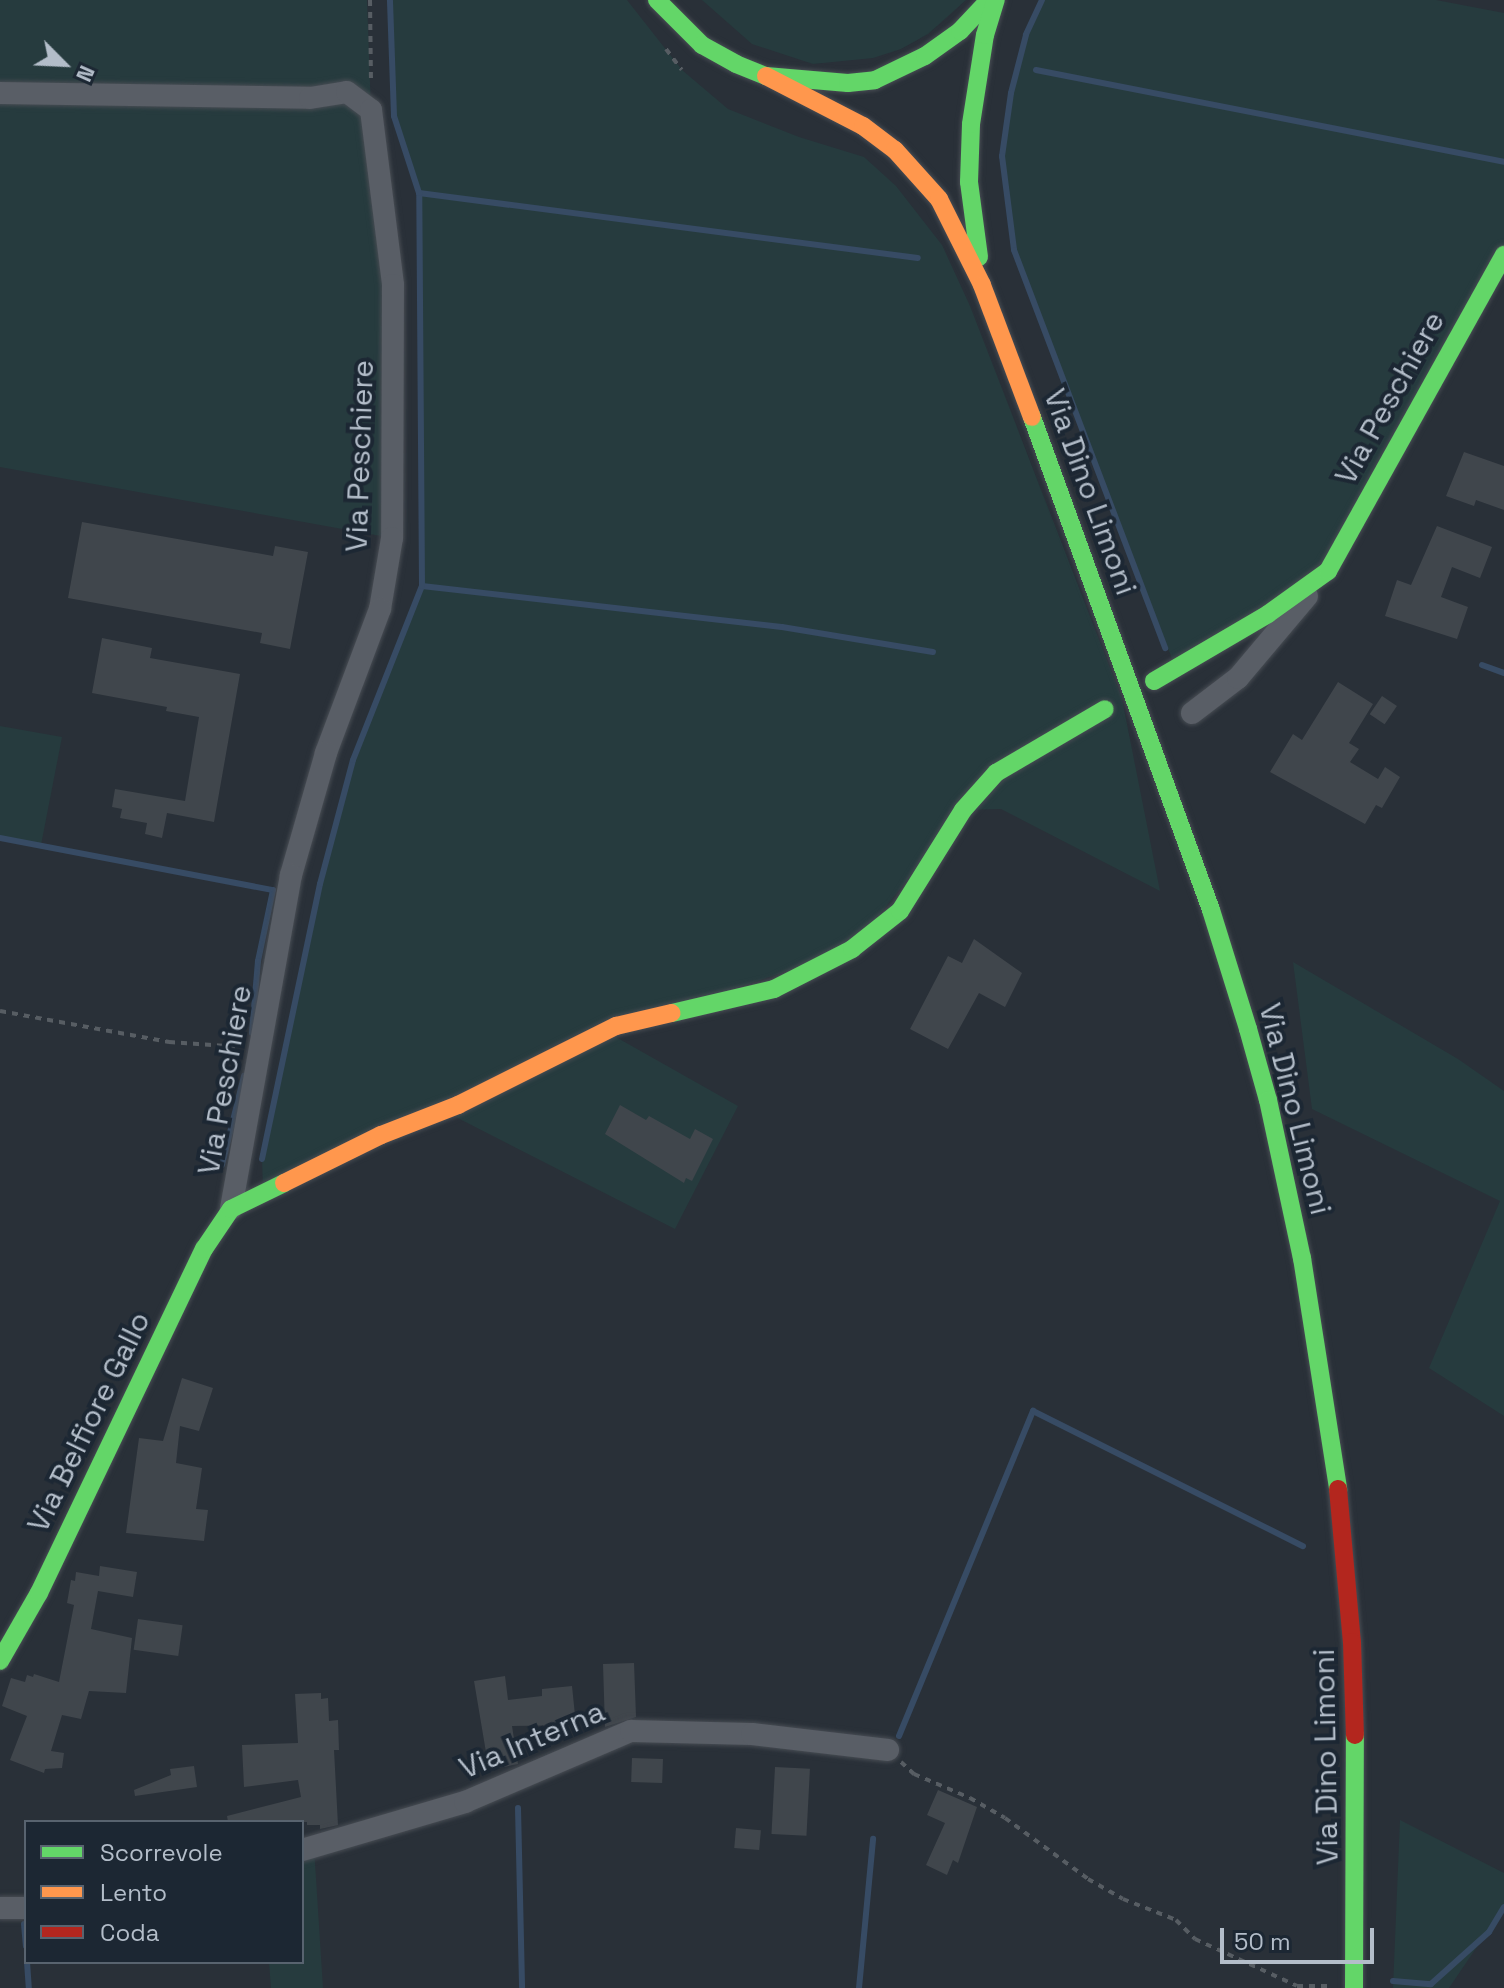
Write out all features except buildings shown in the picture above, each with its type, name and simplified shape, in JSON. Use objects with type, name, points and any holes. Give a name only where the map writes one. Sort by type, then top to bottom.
[{"type":"main road","points":[[657,0],[702,45],[863,126],[895,150],[939,199],[982,285]]},
{"type":"main road","points":[[766,76],[848,83],[875,80],[939,47],[960,31],[989,0]]},
{"type":"main road","points":[[982,285],[969,182],[971,124],[985,35],[996,0]]},
{"type":"main road","name":"Via Peschiere","points":[[1154,681],[1268,614],[1328,571],[1504,255]]},
{"type":"main road","name":"Via Dino Limoni","points":[[982,285],[1190,850],[1248,1029],[1271,1114],[1323,1377],[1347,1581],[1357,1797],[1354,1988]]},
{"type":"main road","name":"Via Peschiere","points":[[204,1249],[231,1209],[381,1135],[458,1105],[616,1026],[774,989],[852,949],[900,911],[963,810],[996,773],[1105,709]]},
{"type":"main road","name":"Via Belfiore Gallo","points":[[0,1661],[39,1593],[204,1249]]},
{"type":"street","points":[[0,93],[310,98],[347,92],[371,110]]},
{"type":"street","name":"Via Peschiere","points":[[231,1209],[263,1047],[291,875],[326,753],[380,609],[392,538],[393,285],[371,110]]},
{"type":"street","name":"Via Peschiere","points":[[1192,713],[1238,678],[1328,571]]},
{"type":"street","name":"Via Interna","points":[[304,1849],[465,1802],[631,1731],[752,1734],[888,1750]]},
{"type":"street","points":[[0,1908],[24,1908]]},
{"type":"path","points":[[370,0],[371,110]]},
{"type":"path","points":[[0,1011],[169,1042],[263,1047]]},
{"type":"path","points":[[888,1750],[914,1774],[970,1798],[1005,1818],[1088,1879],[1123,1899],[1176,1920],[1195,1939],[1297,1986],[1333,1988]]},
{"type":"green space","points":[[0,0],[367,0],[371,110],[393,285],[392,538],[0,467]]},
{"type":"green space","points":[[390,0],[627,0],[682,70],[728,109],[799,137],[864,157],[896,186],[942,245],[970,306],[1122,699],[1160,891],[1001,809],[963,810],[852,949],[607,1032],[738,1106],[675,1229],[444,1111],[263,1191],[262,1159],[320,884],[353,760],[422,586],[419,193],[394,116]]},
{"type":"green space","points":[[702,0],[966,0],[928,34],[901,49],[873,58],[813,64],[752,44]]},
{"type":"green space","points":[[1042,0],[1436,0],[1504,13],[1504,255],[1328,571],[1176,669],[1014,250],[1002,156],[1011,93],[1026,35]]},
{"type":"green space","points":[[0,726],[62,737],[41,845],[0,838]]},
{"type":"green space","points":[[1293,962],[1458,1059],[1504,1091],[1504,1416],[1429,1368],[1500,1201],[1312,1109]]},
{"type":"green space","points":[[1400,1820],[1504,1873],[1504,1907],[1449,1988],[1393,1988]]},
{"type":"green space","points":[[314,1847],[323,1988],[271,1988],[269,1964],[304,1964],[304,1850]]},
{"type":"waterway","points":[[262,1159],[320,884],[353,760],[422,586],[419,193],[394,116],[390,0]]},
{"type":"waterway","points":[[1042,0],[1026,35],[1011,93],[1002,156],[1014,250],[1165,648]]},
{"type":"waterway","points":[[1036,70],[1504,162]]},
{"type":"waterway","points":[[419,193],[918,258]]},
{"type":"waterway","points":[[422,586],[782,627],[933,652]]},
{"type":"waterway","points":[[1482,665],[1504,673]]},
{"type":"waterway","points":[[0,838],[273,890],[258,961],[252,1033]]},
{"type":"waterway","points":[[222,1165],[244,1076]]},
{"type":"waterway","points":[[899,1736],[1033,1411],[1303,1546]]},
{"type":"waterway","points":[[518,1808],[522,1988]]},
{"type":"waterway","points":[[859,1988],[873,1839]]},
{"type":"waterway","points":[[1393,1981],[1431,1984],[1489,1932],[1504,1907]]},
{"type":"waterway","points":[[27,1964],[29,1988]]},
{"type":"traffic: fast","points":[[657,0],[702,45],[736,64],[766,76],[848,83],[875,80],[925,56],[960,31],[989,0]]},
{"type":"traffic: fast","points":[[979,257],[969,182],[971,124],[985,35],[996,0]]},
{"type":"traffic: fast","points":[[1154,681],[1268,614],[1328,571],[1504,255]]},
{"type":"traffic: fast","points":[[1032,417],[1211,910],[1248,1029],[1268,1100],[1302,1258],[1338,1489]]},
{"type":"traffic: fast","points":[[672,1013],[774,989],[852,949],[900,911],[963,810],[996,773],[1105,709]]},
{"type":"traffic: fast","points":[[0,1661],[39,1593],[204,1249],[231,1209],[284,1183]]},
{"type":"traffic: fast","points":[[1354,1988],[1355,1735]]},
{"type":"traffic: slow","points":[[766,76],[863,126],[895,150],[939,199],[982,285],[1032,417]]},
{"type":"traffic: slow","points":[[284,1183],[381,1135],[458,1105],[616,1026],[672,1013]]},
{"type":"traffic: jam","points":[[1338,1489],[1352,1642],[1355,1735]]}]
